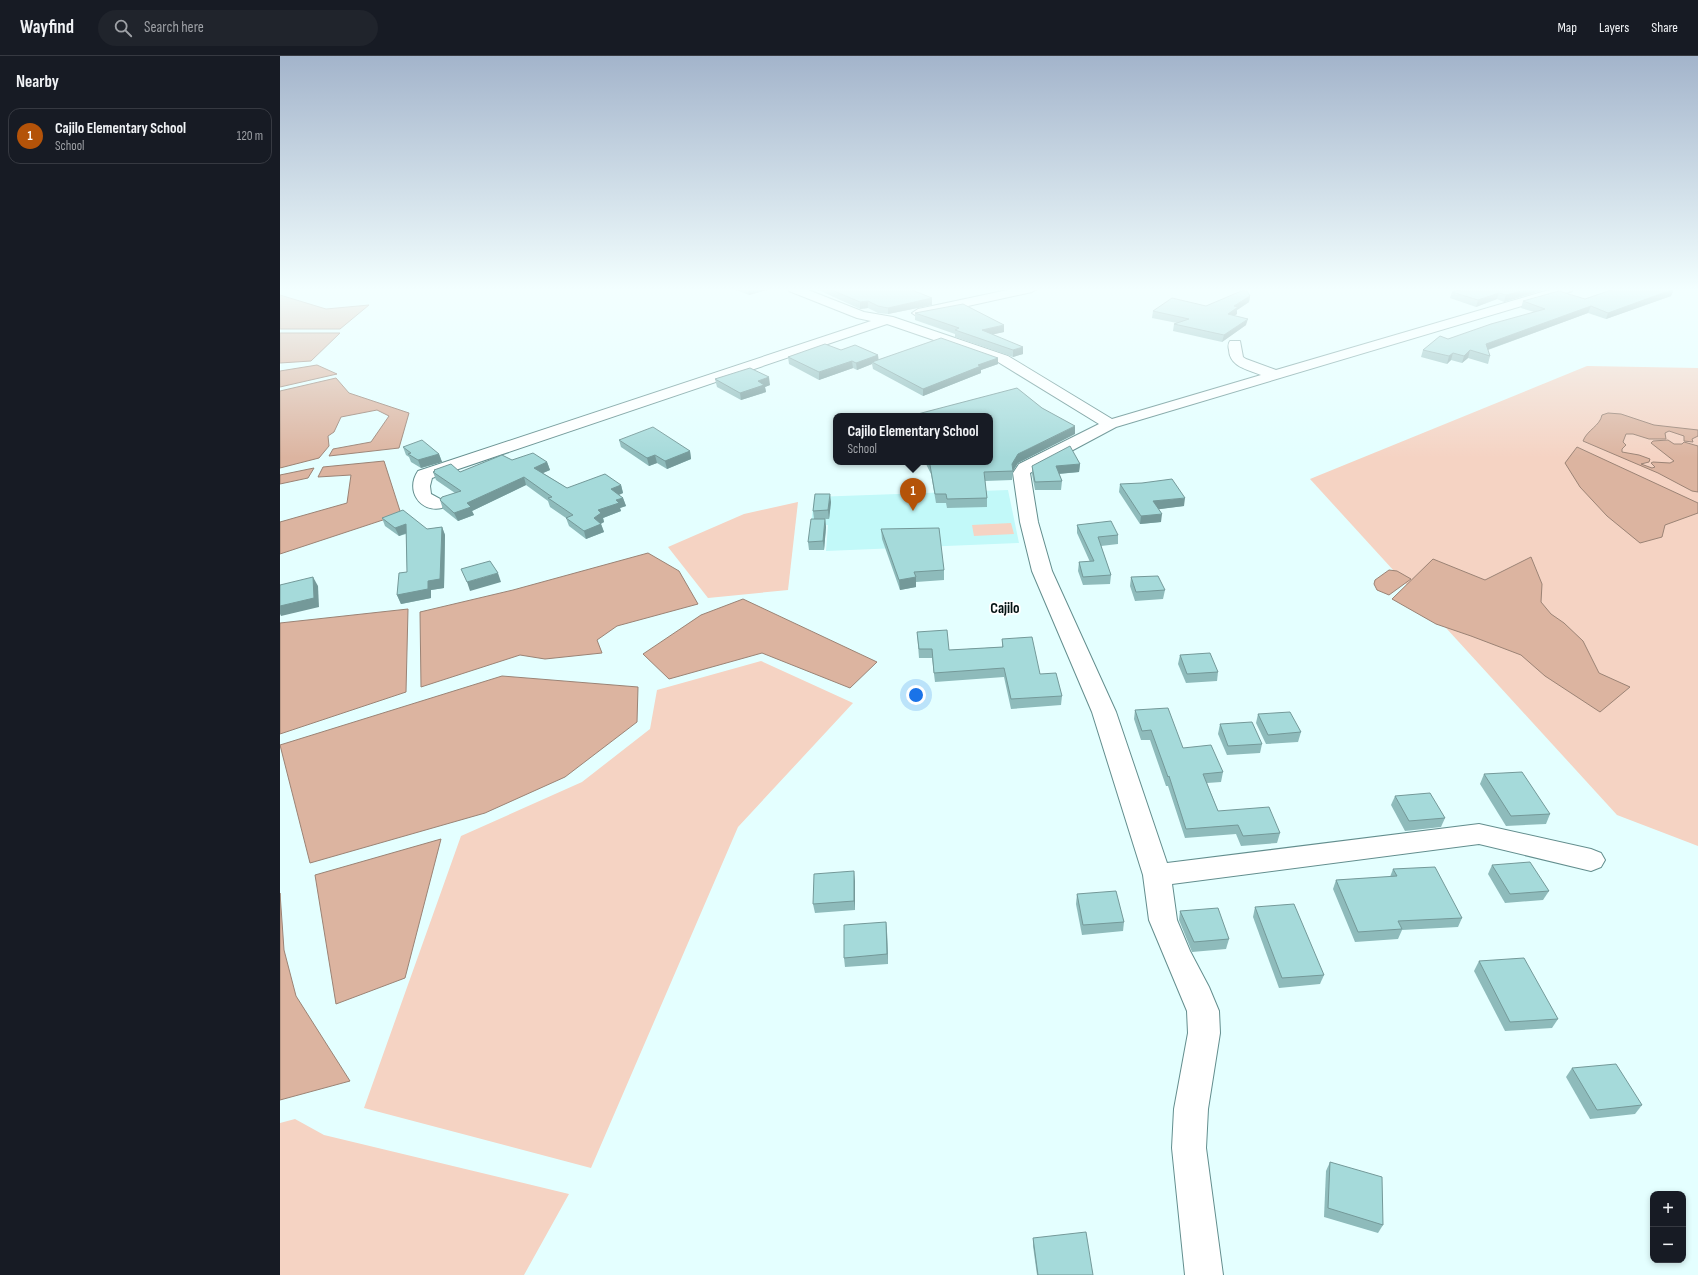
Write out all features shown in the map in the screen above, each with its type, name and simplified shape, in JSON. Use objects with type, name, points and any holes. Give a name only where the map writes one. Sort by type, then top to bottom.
[{"type":"street","points":[[436,504],[423,496],[421,486],[424,475],[499,451],[539,435],[812,345]]},
{"type":"street","points":[[961,345],[1003,359],[1110,424]]},
{"type":"street","points":[[1235,345],[1236,358],[1241,362],[1275,375]]},
{"type":"street","points":[[1204,1275],[1189,1148],[1191,1109],[1204,1033],[1203,1011],[1194,987],[1177,955],[1163,920],[1157,875],[1104,712],[1042,571],[1029,522],[1021,473],[1025,468],[1110,424],[1376,345]]},
{"type":"street","points":[[1157,875],[1479,834],[1591,860]]},
{"type":"shaded area","points":[[280,345],[328,345],[311,361],[280,363]]},
{"type":"shaded area","points":[[317,365],[337,374],[280,387],[280,371]]},
{"type":"shaded area","points":[[1587,366],[1698,368],[1698,846],[1617,815],[1310,479]]},
{"type":"shaded area","points":[[336,378],[349,393],[409,413],[399,448],[329,456],[333,449],[371,442],[389,416],[377,410],[341,417],[334,432],[328,436],[329,446],[319,458],[280,468],[280,391]]},
{"type":"shaded area","points":[[1608,413],[1621,414],[1654,425],[1698,430],[1698,436],[1692,439],[1693,442],[1684,441],[1684,436],[1669,431],[1665,433],[1666,439],[1649,439],[1633,434],[1626,434],[1623,442],[1626,445],[1622,449],[1622,452],[1639,455],[1650,459],[1649,462],[1641,464],[1652,468],[1655,467],[1651,463],[1653,462],[1670,463],[1674,461],[1651,443],[1653,441],[1668,440],[1674,444],[1682,444],[1684,442],[1698,446],[1698,492],[1692,491],[1658,473],[1583,441],[1587,434],[1599,422],[1602,415]]},
{"type":"shaded area","points":[[1577,447],[1698,503],[1698,513],[1665,525],[1662,537],[1640,543],[1607,516],[1580,487],[1565,463]]},
{"type":"shaded area","points":[[384,461],[401,514],[280,554],[280,522],[347,503],[351,475],[318,477],[323,467]]},
{"type":"shaded area","points":[[314,468],[308,478],[280,484],[280,475]]},
{"type":"shaded area","points":[[1008,490],[1019,543],[826,551],[828,525],[811,525],[814,497]]},
{"type":"shaded area","points":[[798,502],[788,590],[708,598],[668,547],[744,514]]},
{"type":"shaded area","points":[[1011,523],[1014,534],[974,536],[972,525]]},
{"type":"shaded area","points":[[648,553],[679,571],[698,604],[617,626],[597,640],[602,653],[545,659],[520,655],[421,687],[420,612],[513,590]]},
{"type":"shaded area","points":[[1531,557],[1542,584],[1541,602],[1551,614],[1564,623],[1583,641],[1599,673],[1630,687],[1600,712],[1545,676],[1521,655],[1436,624],[1392,599],[1433,559],[1485,580]]},
{"type":"shaded area","points":[[1389,570],[1397,571],[1411,579],[1389,595],[1377,590],[1374,584],[1375,580]]},
{"type":"shaded area","points":[[743,599],[877,662],[850,688],[762,653],[669,679],[643,654],[701,615]]},
{"type":"shaded area","points":[[408,609],[406,692],[280,734],[280,623]]},
{"type":"shaded area","points":[[761,661],[853,703],[738,827],[591,1168],[364,1108],[461,836],[582,782],[650,729],[657,690]]},
{"type":"shaded area","points":[[502,676],[638,687],[637,722],[565,777],[485,813],[310,863],[280,745]]},
{"type":"shaded area","points":[[441,839],[405,978],[336,1004],[315,875]]},
{"type":"shaded area","points":[[280,893],[284,950],[296,996],[350,1081],[280,1100]]},
{"type":"shaded area","points":[[295,1119],[324,1135],[569,1194],[524,1275],[280,1275],[280,1123]]},
{"type":"building","points":[[822,345],[827,345],[841,350],[855,345],[878,355],[856,363],[852,361],[819,372],[788,357]]},
{"type":"building","points":[[921,345],[961,345],[998,358],[923,389],[872,362]]},
{"type":"building","points":[[998,345],[1018,345],[1023,347],[1013,350]]},
{"type":"building","points":[[1429,345],[1486,345],[1490,356],[1470,350],[1464,356],[1453,353],[1449,356],[1423,350]]},
{"type":"building","points":[[750,368],[769,377],[758,381],[764,385],[740,393],[715,379]]},
{"type":"building","points":[[1017,388],[1042,408],[1075,426],[1018,454],[1012,464],[1013,471],[984,472],[987,498],[947,499],[946,494],[935,494],[930,465],[993,465],[993,413],[921,413]]},
{"type":"building","points":[[653,427],[690,451],[665,461],[655,455],[647,458],[619,440]]},
{"type":"building","points":[[422,440],[439,454],[418,460],[408,454],[411,453],[403,447]]},
{"type":"building","points":[[1070,446],[1080,464],[1056,466],[1062,481],[1035,482],[1032,466]]},
{"type":"building","points":[[533,453],[547,462],[534,468],[567,488],[605,474],[621,485],[611,489],[623,498],[616,500],[619,503],[598,510],[601,513],[594,518],[601,524],[584,531],[566,518],[573,515],[548,498],[552,497],[524,477],[467,503],[471,507],[454,513],[440,500],[442,497],[461,491],[433,472],[435,471],[434,470],[451,464],[460,472],[502,455],[512,460]]},
{"type":"building","points":[[1172,479],[1185,498],[1153,501],[1162,514],[1141,516],[1120,484],[1142,483]]},
{"type":"building","points":[[815,494],[830,494],[828,510],[813,511]]},
{"type":"building","points":[[403,510],[427,529],[442,527],[440,579],[428,581],[428,589],[397,595],[399,573],[407,572],[406,524],[395,528],[382,518]]},
{"type":"building","points":[[811,519],[825,519],[823,541],[808,542]]},
{"type":"building","points":[[1111,521],[1118,535],[1098,537],[1111,575],[1083,577],[1079,562],[1094,561],[1077,525]]},
{"type":"building","points":[[939,528],[944,570],[914,572],[916,577],[899,580],[881,529]]},
{"type":"building","points":[[490,561],[498,573],[467,582],[461,569]]},
{"type":"building","points":[[1158,576],[1165,590],[1136,592],[1131,577]]},
{"type":"building","points":[[313,577],[314,598],[280,606],[280,585]]},
{"type":"building","points":[[947,630],[949,650],[1003,647],[1002,639],[1032,637],[1040,674],[1056,673],[1062,696],[1011,699],[1004,668],[934,673],[932,649],[919,649],[917,632]]},
{"type":"building","points":[[1210,653],[1218,672],[1187,674],[1180,655]]},
{"type":"building","points":[[1168,708],[1183,748],[1211,745],[1223,772],[1203,774],[1218,811],[1269,807],[1280,833],[1243,836],[1238,825],[1186,829],[1169,776],[1168,777],[1151,730],[1142,731],[1135,710]]},
{"type":"building","points":[[1290,712],[1301,732],[1268,735],[1258,714]]},
{"type":"building","points":[[1252,722],[1262,744],[1228,746],[1220,724]]},
{"type":"building","points":[[1522,772],[1550,814],[1511,816],[1484,774]]},
{"type":"building","points":[[1430,793],[1445,818],[1409,821],[1395,796]]},
{"type":"building","points":[[1530,862],[1549,891],[1510,894],[1492,865]]},
{"type":"building","points":[[1435,867],[1462,918],[1398,921],[1402,929],[1358,932],[1336,880],[1397,876],[1393,869]]},
{"type":"building","points":[[854,871],[854,901],[813,904],[814,874]]},
{"type":"building","points":[[1116,891],[1124,922],[1083,925],[1077,894]]},
{"type":"building","points":[[1294,904],[1324,975],[1282,978],[1255,907]]},
{"type":"building","points":[[1218,908],[1229,939],[1194,942],[1180,911]]},
{"type":"building","points":[[886,922],[887,954],[844,958],[844,925]]},
{"type":"building","points":[[1524,958],[1558,1019],[1510,1022],[1479,961]]},
{"type":"building","points":[[1616,1064],[1642,1105],[1597,1110],[1572,1068]]},
{"type":"building","points":[[1330,1162],[1382,1177],[1383,1225],[1328,1208]]},
{"type":"building","points":[[1086,1232],[1093,1275],[1038,1275],[1033,1238]]},
{"type":"place","name":"Cajilo Elementary School","points":[[913,511]]},
{"type":"district","name":"Cajilo","points":[[1005,608]]}]
